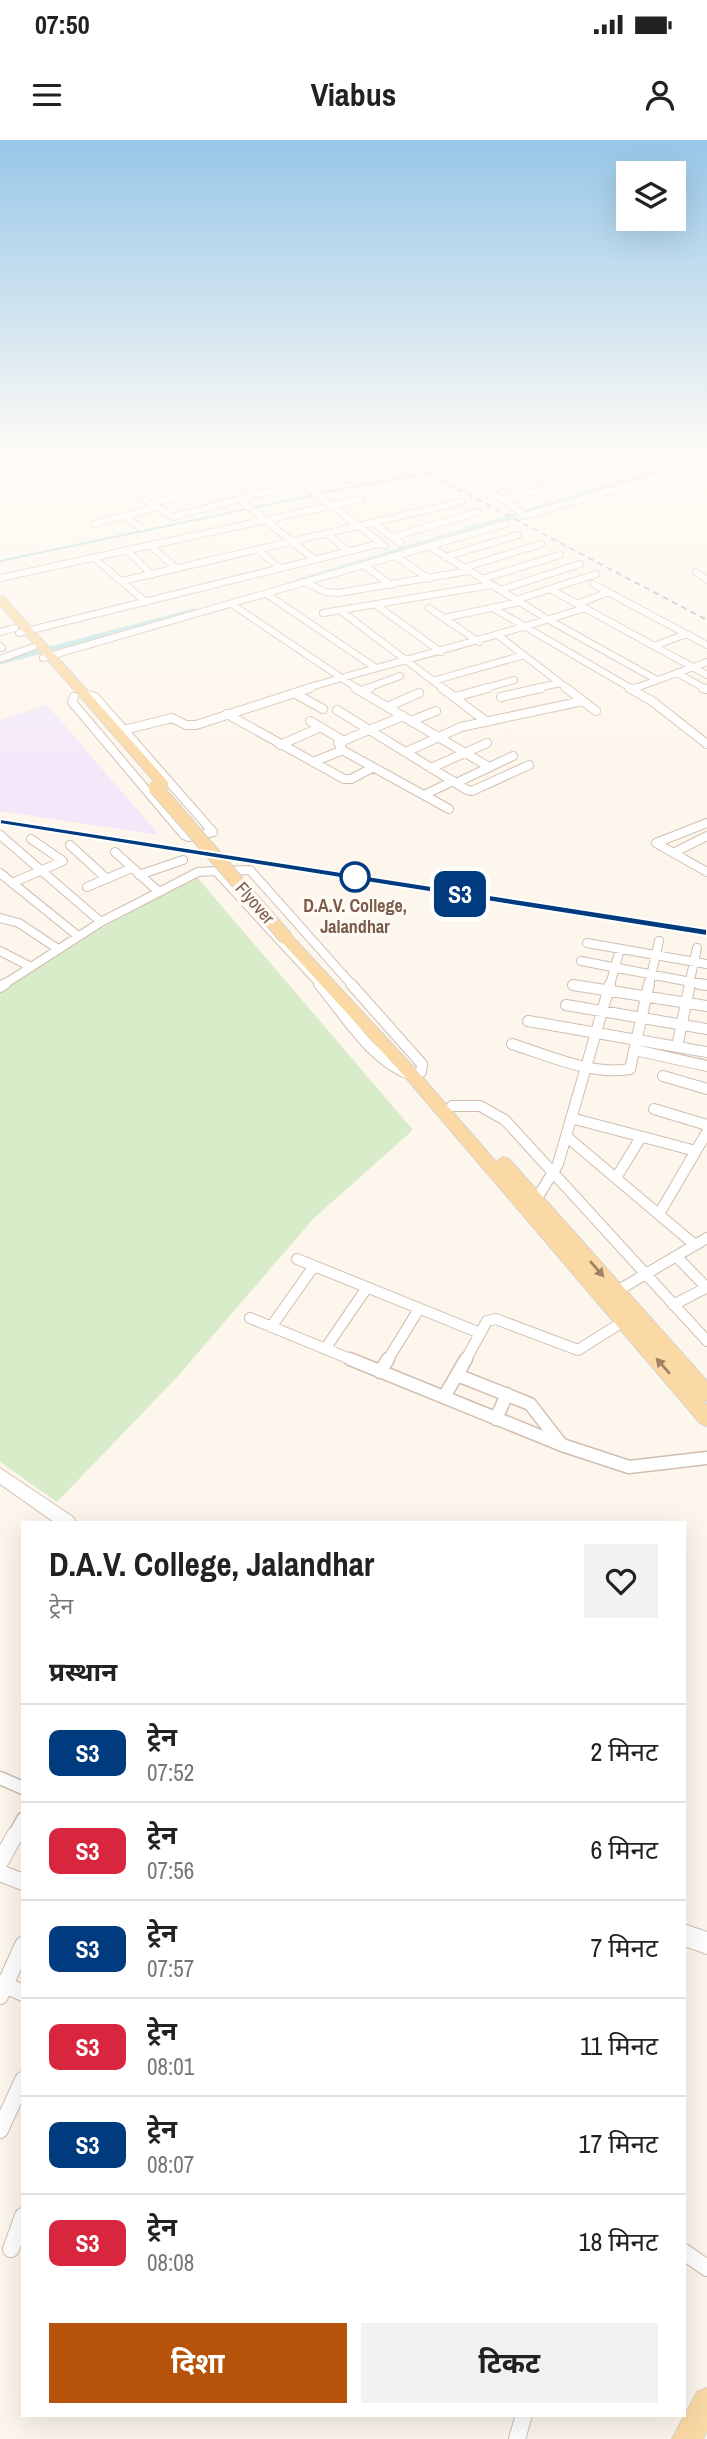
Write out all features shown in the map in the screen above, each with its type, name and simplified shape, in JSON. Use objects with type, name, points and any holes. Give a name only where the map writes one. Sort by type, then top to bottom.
[{"type":"main road","points":[[0,599],[20,631]]},
{"type":"main road","points":[[0,611],[20,631]]},
{"type":"main road","name":"Flyover","points":[[20,631],[416,1073]]},
{"type":"main road","points":[[416,1073],[452,1106],[707,1394]]},
{"type":"main road","points":[[416,1073],[707,1418]]},
{"type":"main road","points":[[687,2439],[707,2402]]},
{"type":"street","points":[[0,578],[74,562]]},
{"type":"street","points":[[99,562],[146,602]]},
{"type":"street","points":[[139,562],[152,575]]},
{"type":"street","points":[[169,562],[177,569]]},
{"type":"street","points":[[122,582],[206,562]]},
{"type":"street","points":[[273,562],[280,568]]},
{"type":"street","points":[[0,632],[20,631],[146,602],[302,562]]},
{"type":"street","points":[[0,659],[41,653],[233,605],[377,562]]},
{"type":"street","points":[[405,562],[429,579]]},
{"type":"street","points":[[454,562],[549,620],[657,680]]},
{"type":"street","points":[[307,583],[331,593],[429,579],[486,562]]},
{"type":"street","points":[[482,579],[536,562]]},
{"type":"street","points":[[500,590],[580,564]]},
{"type":"street","points":[[365,566],[391,584]]},
{"type":"street","points":[[707,568],[696,572],[707,580]]},
{"type":"street","points":[[561,570],[580,580]]},
{"type":"street","points":[[444,618],[518,601],[596,574]]},
{"type":"street","points":[[593,584],[707,645]]},
{"type":"street","points":[[323,613],[491,585]]},
{"type":"street","points":[[550,589],[707,675]]},
{"type":"street","points":[[124,730],[172,718],[186,725],[196,725],[376,668],[479,642],[549,620],[609,592]]},
{"type":"street","points":[[268,595],[376,668]]},
{"type":"street","points":[[233,605],[341,679],[489,768]]},
{"type":"street","points":[[376,605],[441,652]]},
{"type":"street","points":[[429,608],[479,642]]},
{"type":"street","points":[[493,608],[633,689],[707,744]]},
{"type":"street","points":[[341,611],[487,722]]},
{"type":"street","points":[[654,646],[686,634]]},
{"type":"street","points":[[499,636],[596,711]]},
{"type":"street","points":[[433,681],[524,655]]},
{"type":"street","points":[[633,689],[707,662]]},
{"type":"street","points":[[493,664],[527,691]]},
{"type":"street","points":[[677,673],[706,689]]},
{"type":"street","points":[[361,691],[400,676]]},
{"type":"street","points":[[454,697],[514,680]]},
{"type":"street","points":[[500,696],[561,683]]},
{"type":"street","points":[[488,687],[508,702]]},
{"type":"street","points":[[294,693],[323,709]]},
{"type":"street","points":[[387,707],[419,693]]},
{"type":"street","points":[[78,696],[95,697],[213,832],[189,837],[184,835],[72,702],[78,696]]},
{"type":"street","points":[[406,752],[461,727],[583,701]]},
{"type":"street","points":[[516,708],[523,714]]},
{"type":"street","points":[[337,710],[467,790],[472,791],[529,765]]},
{"type":"street","points":[[411,721],[436,711]]},
{"type":"street","points":[[227,714],[347,779],[372,768]]},
{"type":"street","points":[[403,716],[337,744],[342,750],[372,768],[449,808]]},
{"type":"street","points":[[310,721],[344,741]]},
{"type":"street","points":[[280,745],[321,727]]},
{"type":"street","points":[[431,768],[487,743]]},
{"type":"street","points":[[313,762],[342,750]]},
{"type":"street","points":[[424,794],[513,756]]},
{"type":"street","points":[[707,823],[657,841],[657,844],[707,872]]},
{"type":"street","points":[[0,835],[101,922]]},
{"type":"street","points":[[673,853],[707,836]]},
{"type":"street","points":[[12,883],[64,860],[31,839]]},
{"type":"street","points":[[70,845],[107,879]]},
{"type":"street","points":[[115,852],[159,892]]},
{"type":"street","points":[[87,887],[107,879],[183,860]]},
{"type":"street","points":[[0,987],[4,979],[31,967],[101,922],[198,872],[216,871],[250,870],[422,1065],[416,1073],[395,1070],[366,1042],[318,982],[216,871]]},
{"type":"street","points":[[0,873],[78,936]]},
{"type":"street","points":[[0,918],[19,923],[58,949]]},
{"type":"street","points":[[512,1044],[585,1065],[625,1072],[630,1069],[659,941]]},
{"type":"street","points":[[587,943],[707,964]]},
{"type":"street","points":[[677,1047],[697,948]]},
{"type":"street","points":[[536,1200],[558,1164],[620,949]]},
{"type":"street","points":[[0,951],[31,967]]},
{"type":"street","points":[[581,961],[707,985]]},
{"type":"street","points":[[573,985],[707,1006]]},
{"type":"street","points":[[566,1005],[707,1029]]},
{"type":"street","points":[[528,1021],[595,1033],[707,1066]]},
{"type":"street","points":[[635,1045],[707,1052]]},
{"type":"street","points":[[663,1076],[707,1089]]},
{"type":"street","points":[[452,1106],[474,1103],[485,1105],[494,1111],[707,1342]]},
{"type":"street","points":[[654,1109],[707,1125]]},
{"type":"street","points":[[571,1118],[696,1151]]},
{"type":"street","points":[[659,1214],[707,1132]]},
{"type":"street","points":[[566,1136],[695,1245]]},
{"type":"street","points":[[615,1178],[640,1137]]},
{"type":"street","points":[[617,1291],[707,1238]]},
{"type":"street","points":[[673,1305],[707,1288],[676,1256]]},
{"type":"street","points":[[297,1259],[480,1333]]},
{"type":"street","points":[[271,1327],[314,1266]]},
{"type":"street","points":[[324,1349],[366,1289]]},
{"type":"street","points":[[380,1372],[419,1309]]},
{"type":"street","points":[[250,1318],[562,1445],[629,1467],[707,1458]]},
{"type":"street","points":[[443,1397],[487,1321],[496,1319],[578,1350],[624,1321]]},
{"type":"street","points":[[457,1375],[521,1399],[537,1410],[562,1445]]},
{"type":"street","points":[[496,1419],[508,1394]]},
{"type":"street","points":[[0,1475],[66,1521]]},
{"type":"street","points":[[0,1778],[21,1787]]},
{"type":"street","points":[[0,1862],[21,1823]]},
{"type":"street","points":[[0,1873],[21,1881]]},
{"type":"street","points":[[686,1936],[707,1943]]},
{"type":"street","points":[[21,1949],[2,1988],[21,1993]]},
{"type":"street","points":[[0,2130],[21,2084]]},
{"type":"street","points":[[11,2249],[21,2222]]},
{"type":"street","points":[[686,2253],[707,2268]]},
{"type":"street","points":[[517,2439],[523,2417]]},
{"type":"shaded area","points":[[47,705],[159,835],[0,811],[0,720]]},
{"type":"green space","points":[[196,876],[413,1130],[313,1219],[179,1375],[57,1502],[0,1462],[0,991],[76,942]]},
{"type":"waterway","points":[[299,581],[361,562]]},
{"type":"waterway","points":[[0,662],[194,611]]},
{"type":"railway","points":[[597,562],[707,620]]},
{"type":"railway","points":[[0,822],[707,933]]},
{"type":"train","name":"S3","points":[[0,821],[707,933]]},
{"type":"place","name":"D.A.V. College, Jalandhar","points":[[355,877]]}]
